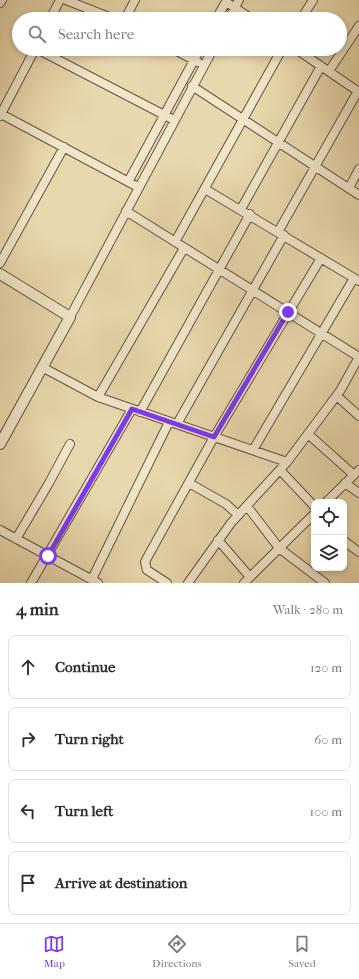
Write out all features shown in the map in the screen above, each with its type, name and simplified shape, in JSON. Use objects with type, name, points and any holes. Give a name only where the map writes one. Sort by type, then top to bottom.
[{"type":"street","points":[[54,12],[60,0]]},
{"type":"street","points":[[66,0],[96,12]]},
{"type":"street","points":[[129,12],[135,0]]},
{"type":"street","points":[[233,12],[239,0]]},
{"type":"street","points":[[305,12],[312,0]]},
{"type":"street","points":[[220,12],[226,1],[241,12]]},
{"type":"street","points":[[347,44],[359,26]]},
{"type":"street","points":[[32,56],[1,110],[64,147],[138,187]]},
{"type":"street","points":[[50,56],[174,120]]},
{"type":"street","points":[[186,56],[204,65]]},
{"type":"street","points":[[128,182],[196,56]]},
{"type":"street","points":[[0,444],[209,56]]},
{"type":"street","points":[[175,242],[278,56]]},
{"type":"street","points":[[0,530],[95,581],[173,423],[253,290],[315,167],[359,91],[306,56]]},
{"type":"street","points":[[329,71],[339,56]]},
{"type":"street","points":[[241,209],[321,66]]},
{"type":"street","points":[[192,86],[359,195]]},
{"type":"street","points":[[0,263],[64,147]]},
{"type":"street","points":[[349,188],[359,169]]},
{"type":"street","points":[[205,189],[250,214],[356,279],[321,333],[253,450]]},
{"type":"street","points":[[126,211],[359,357],[337,396],[287,462],[218,540],[188,583]]},
{"type":"street","points":[[140,412],[250,214]]},
{"type":"street","points":[[98,397],[184,248]]},
{"type":"street","points":[[166,583],[147,570],[145,562],[214,437],[321,258]]},
{"type":"street","points":[[0,274],[70,316]]},
{"type":"street","points":[[42,367],[98,397],[287,462]]},
{"type":"street","points":[[337,396],[359,416]]},
{"type":"street","points":[[31,583],[132,409]]},
{"type":"street","points":[[308,434],[356,472],[329,499]]},
{"type":"street","points":[[16,539],[70,444]]},
{"type":"street","points":[[280,470],[311,503]]},
{"type":"street","points":[[189,483],[226,504],[238,516]]},
{"type":"street","points":[[345,483],[359,494]]},
{"type":"street","points":[[247,506],[279,548],[325,583]]},
{"type":"street","points":[[244,583],[311,518]]},
{"type":"street","points":[[218,540],[250,577]]},
{"type":"street","points":[[347,543],[359,552]]},
{"type":"route","points":[[48,556],[132,409],[214,437],[288,312]]}]
